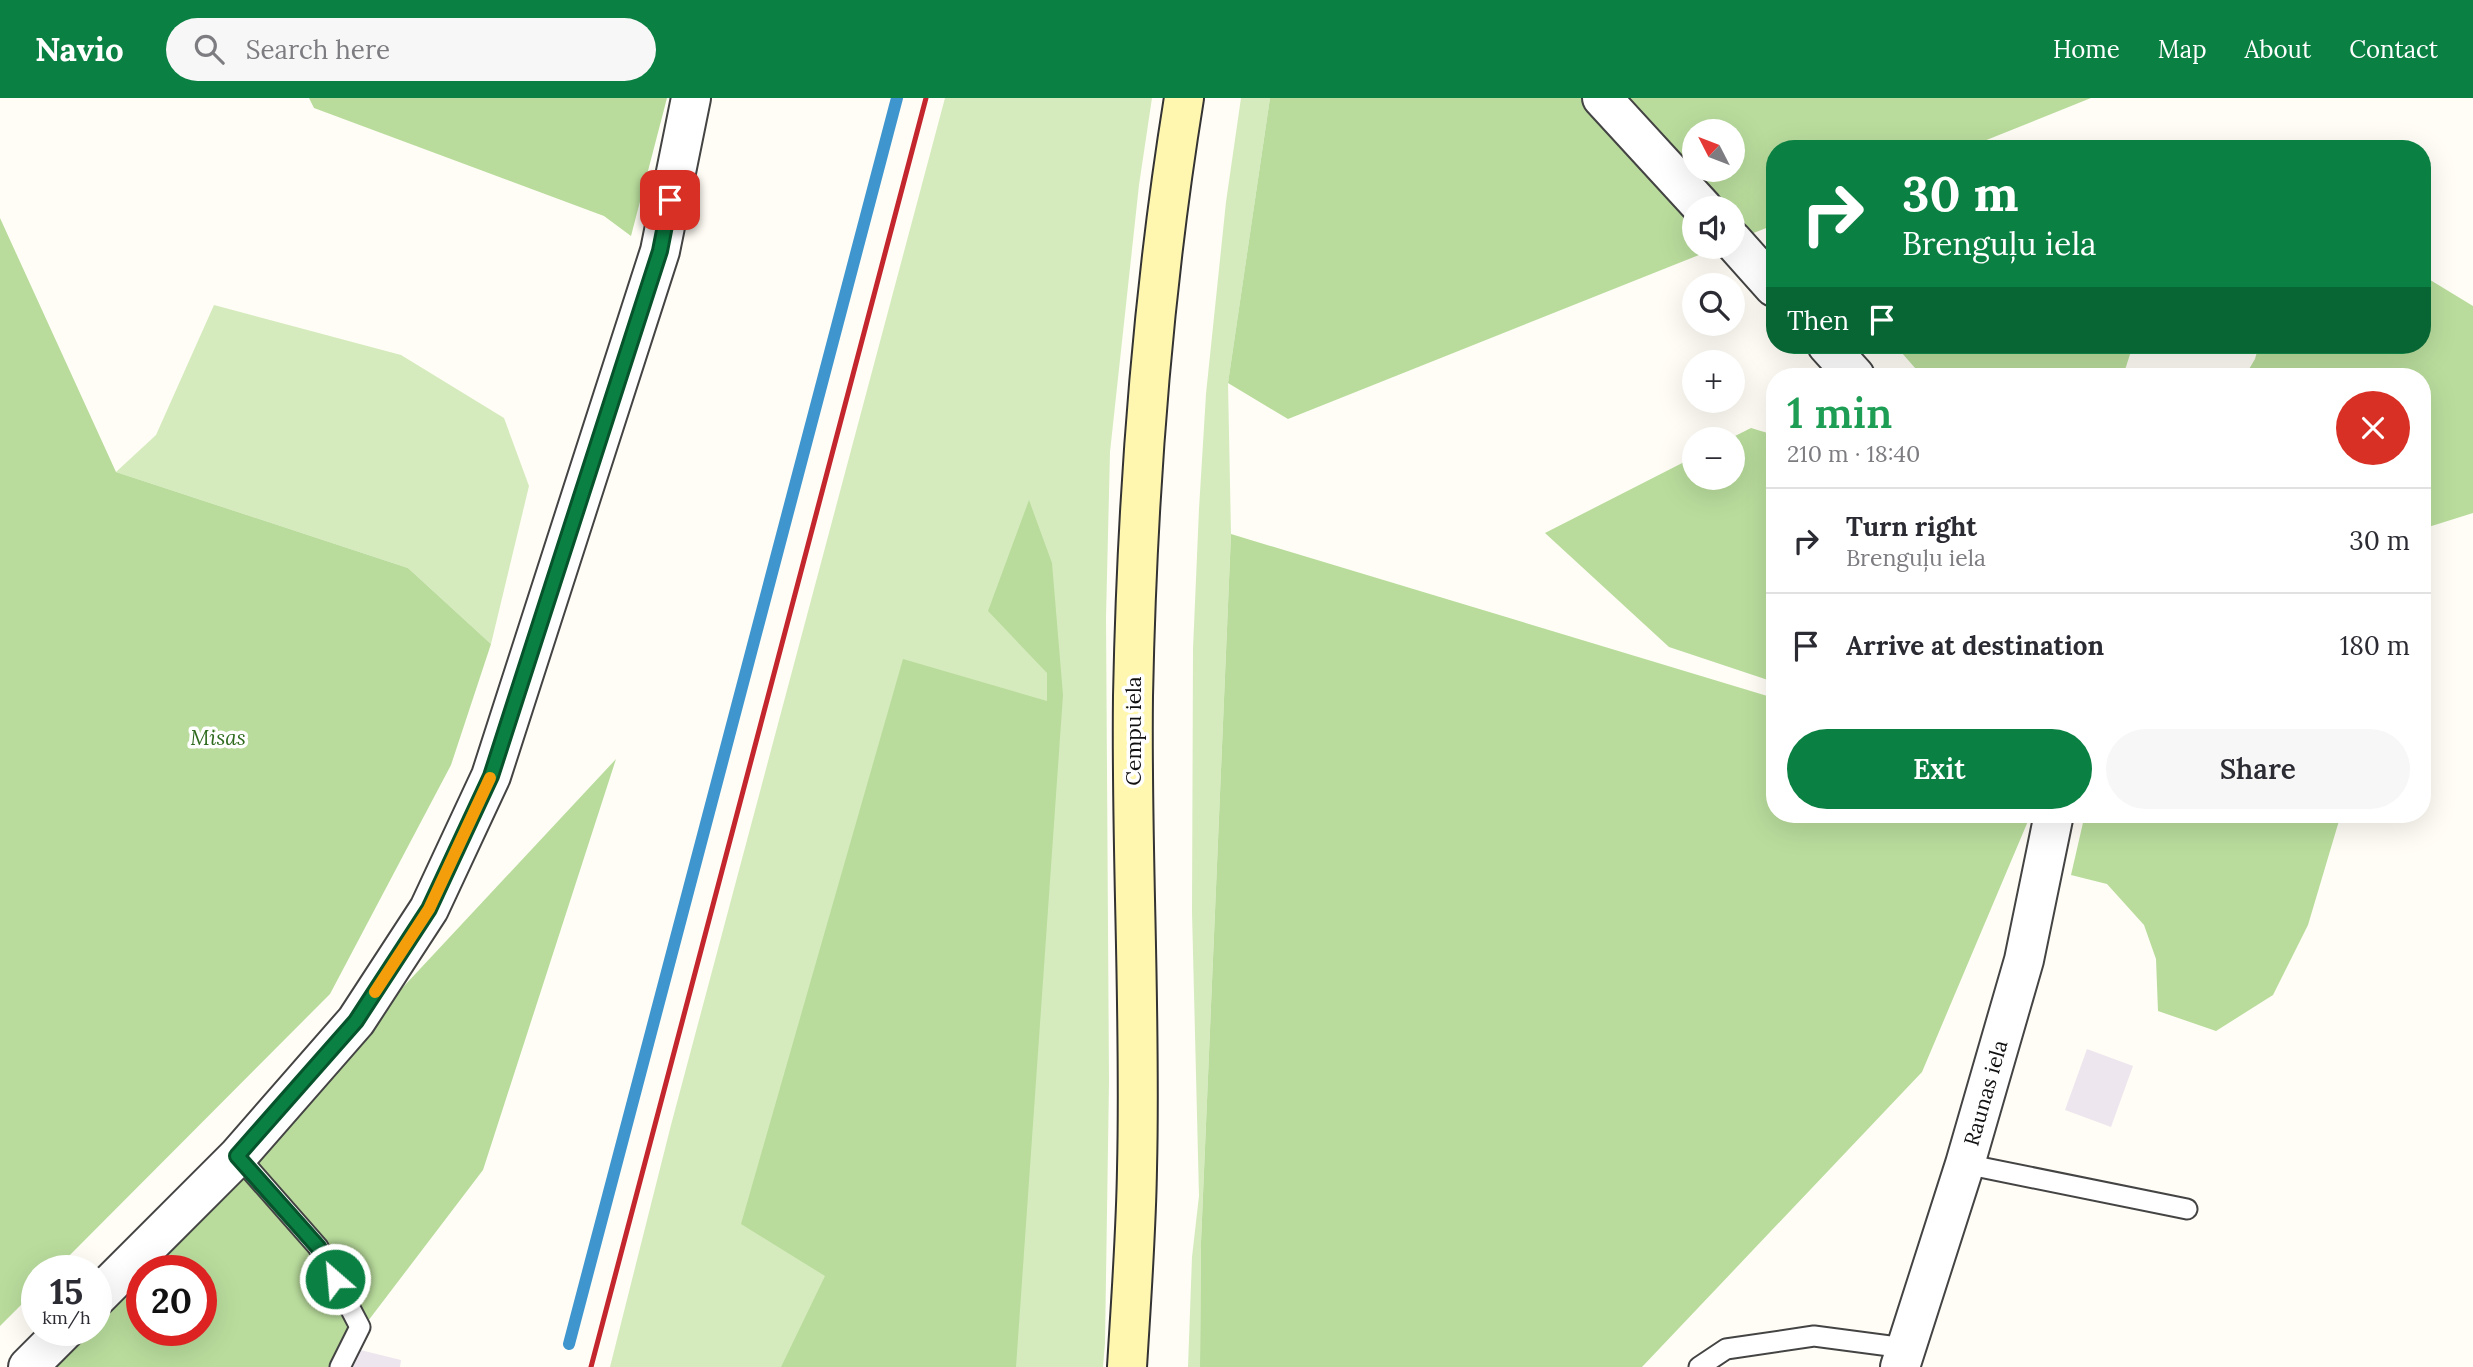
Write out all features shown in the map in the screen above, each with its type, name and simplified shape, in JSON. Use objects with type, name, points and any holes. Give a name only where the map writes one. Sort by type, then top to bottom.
[{"type":"main road","name":"Cempu iela","points":[[1127,1367],[1138,1169],[1133,698],[1140,501],[1155,315],[1184,98]]},
{"type":"street","points":[[112,1282],[237,1156],[356,1021],[429,909],[491,776],[660,251],[691,98]]},
{"type":"street","points":[[1602,98],[1692,196]]},
{"type":"street","points":[[1745,255],[1766,278]]},
{"type":"street","points":[[1835,354],[1848,368]]},
{"type":"street","name":"Raunas iela","points":[[1903,1358],[1965,1164],[2024,960],[2052,823]]},
{"type":"street","points":[[28,1367],[49,1346]]},
{"type":"lane","points":[[237,1156],[318,1247],[360,1327],[340,1367]]},
{"type":"lane","points":[[1965,1164],[2187,1209]]},
{"type":"lane","points":[[1699,1367],[1726,1349],[1814,1336],[1903,1358]]},
{"type":"shaded area","points":[[2087,1049],[2133,1066],[2111,1127],[2065,1110]]},
{"type":"shaded area","points":[[340,1345],[401,1360],[400,1367],[323,1367]]},
{"type":"green space","points":[[309,98],[667,98],[631,236],[604,216],[314,108]]},
{"type":"green space","points":[[945,98],[1152,98],[1139,185],[1110,452],[1106,617],[1109,1081],[1103,1367],[610,1367],[671,1125]]},
{"type":"green space","points":[[1241,98],[1270,98],[1228,383],[1231,534],[1201,1242],[1200,1367],[1188,1367],[1192,1257],[1199,1196],[1192,912],[1193,649],[1206,394],[1226,202]]},
{"type":"green space","points":[[1270,98],[2091,98],[1986,140],[1766,140],[1766,228],[1745,236],[1745,196],[1682,196],[1682,259],[1689,259],[1288,419],[1228,383]]},
{"type":"green space","name":"Misas","points":[[0,218],[116,472],[408,568],[491,644],[451,765],[330,994],[70,1255],[21,1255],[21,1305],[0,1326]]},
{"type":"green space","points":[[2431,280],[2473,306],[2473,513],[2431,526],[2431,368],[2250,368],[2256,354],[2431,354]]},
{"type":"green space","points":[[214,305],[401,355],[504,418],[529,486],[491,644],[408,568],[116,472],[156,435]]},
{"type":"green space","points":[[1903,354],[2130,354],[2126,368],[1915,368]]},
{"type":"green space","points":[[1751,428],[1766,433],[1766,679],[1669,647],[1545,533],[1682,463],[1682,490],[1745,490],[1745,431]]},
{"type":"green space","points":[[1029,500],[1052,563],[1063,695],[1016,1367],[781,1367],[825,1276],[741,1224],[903,659],[1047,701],[1047,673],[988,611]]},
{"type":"green space","points":[[1231,534],[1766,696],[1766,823],[2027,823],[1922,1072],[1642,1367],[1200,1367],[1201,1242]]},
{"type":"green space","points":[[616,759],[483,1170],[333,1367],[49,1367],[68,1346],[112,1346],[112,1299],[126,1284],[126,1346],[217,1346],[217,1255],[153,1255]]},
{"type":"green space","points":[[2083,823],[2338,823],[2308,925],[2273,995],[2216,1031],[2158,1011],[2156,959],[2144,925],[2107,884],[2071,875]]},
{"type":"waterway","points":[[569,1344],[897,98]]},
{"type":"railway","points":[[591,1367],[926,98]]},
{"type":"slow traffic","points":[[375,992],[429,909],[490,778]]},
{"type":"route","points":[[335,1279],[318,1247],[237,1156],[356,1021],[429,909],[491,776],[660,251],[670,200]]}]
